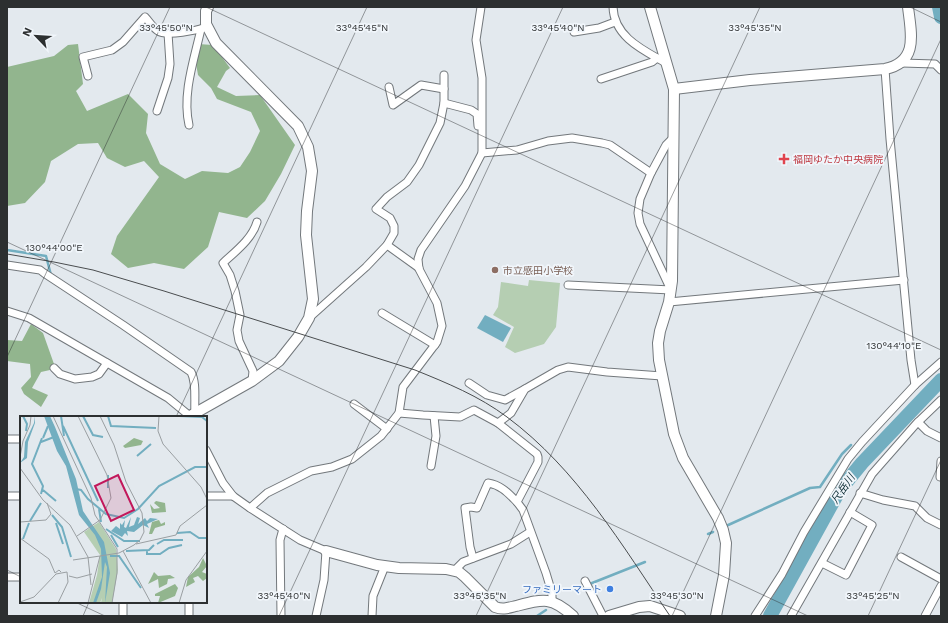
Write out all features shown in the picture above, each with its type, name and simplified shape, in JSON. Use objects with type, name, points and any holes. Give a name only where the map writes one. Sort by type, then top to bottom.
[{"type":"street","points":[[189,125],[186,112],[188,92],[206,24],[206,11],[208,7]]},
{"type":"street","points":[[250,508],[267,493],[311,471],[332,467],[352,459],[366,449],[387,429],[399,413],[403,387],[437,342],[442,326],[437,303],[419,268],[418,259],[421,250],[465,186],[482,153],[482,78],[476,40],[482,7]]},
{"type":"street","points":[[613,7],[615,22],[623,34],[642,49],[662,60]]},
{"type":"street","points":[[650,7],[662,60],[674,89],[673,267],[669,302],[658,343],[659,360],[674,434],[683,458],[718,518],[726,543],[724,575],[716,616]]},
{"type":"street","points":[[674,89],[750,80],[886,70],[894,68],[902,63],[909,52],[911,43],[908,7]]},
{"type":"street","points":[[88,76],[83,57],[112,50],[123,42],[145,17],[158,32],[168,33],[204,28]]},
{"type":"street","points":[[574,32],[599,28],[615,22]]},
{"type":"street","points":[[204,28],[216,43],[298,126],[308,147],[312,171],[307,211],[306,235],[313,299],[309,318]]},
{"type":"street","points":[[157,111],[168,78],[170,64],[168,33]]},
{"type":"street","points":[[601,79],[662,60]]},
{"type":"street","points":[[902,63],[935,64],[941,70]]},
{"type":"street","points":[[886,70],[890,139],[911,360],[915,385]]},
{"type":"street","points":[[192,415],[252,381],[279,360],[298,337],[309,318],[366,267],[387,245],[394,233],[394,226],[390,218],[376,209],[387,197],[407,182],[419,165],[440,123],[444,103],[444,75]]},
{"type":"street","points":[[389,87],[393,105],[422,85],[444,89]]},
{"type":"street","points":[[444,103],[471,110],[477,114],[482,153]]},
{"type":"street","points":[[671,290],[640,224],[638,213],[640,200],[651,173],[666,145],[674,137]]},
{"type":"street","points":[[482,153],[517,150],[548,141],[572,138],[610,145],[651,173]]},
{"type":"street","points":[[252,381],[253,371],[243,352],[237,330],[240,315],[235,291],[230,275],[223,263],[248,239],[256,228],[257,222]]},
{"type":"street","points":[[387,245],[419,268]]},
{"type":"street","points":[[7,265],[40,270],[124,325],[191,372],[194,383],[192,415]]},
{"type":"street","points":[[669,302],[904,280]]},
{"type":"street","points":[[568,285],[671,290]]},
{"type":"street","points":[[7,311],[29,318],[168,398],[192,415]]},
{"type":"street","points":[[382,313],[435,345]]},
{"type":"street","points":[[755,616],[782,574],[804,532],[848,459],[915,385],[941,362]]},
{"type":"street","points":[[54,368],[60,374],[75,379],[92,377],[99,374],[107,363]]},
{"type":"street","points":[[469,383],[487,395],[505,400],[558,370],[568,367],[607,372],[662,376]]},
{"type":"street","points":[[498,423],[511,413],[526,389]]},
{"type":"street","points":[[791,616],[872,474],[918,422],[941,400]]},
{"type":"street","points":[[354,404],[387,429]]},
{"type":"street","points":[[399,413],[434,416],[460,416],[474,410],[498,423],[537,454],[538,457],[538,462],[517,502]]},
{"type":"street","points":[[431,466],[436,436],[434,416]]},
{"type":"street","points":[[918,422],[927,431],[941,438]]},
{"type":"street","points":[[7,439],[20,439]]},
{"type":"street","points":[[207,452],[223,483],[233,496],[300,540],[326,551],[364,562],[399,568],[446,569],[454,571],[465,577],[495,607],[500,609],[536,601],[552,602],[563,607],[573,616]]},
{"type":"street","points":[[940,477],[941,461]]},
{"type":"street","points":[[473,558],[470,547],[465,508],[477,508],[488,483],[495,484],[502,487],[523,510],[546,573],[552,593],[552,602]]},
{"type":"street","points":[[860,493],[883,500],[915,506],[927,518],[941,526]]},
{"type":"street","points":[[7,496],[20,496]]},
{"type":"street","points":[[207,496],[233,496]]},
{"type":"street","points":[[822,563],[846,575],[872,526],[850,512]]},
{"type":"street","points":[[281,616],[280,540],[283,529]]},
{"type":"street","points":[[454,571],[462,562],[511,544],[530,532]]},
{"type":"street","points":[[316,616],[324,580],[326,551]]},
{"type":"street","points":[[900,557],[941,579]]},
{"type":"street","points":[[372,616],[373,596],[385,566]]},
{"type":"street","points":[[7,577],[20,577]]},
{"type":"street","points":[[587,584],[603,616]]},
{"type":"street","points":[[925,616],[941,586]]},
{"type":"street","points":[[123,603],[123,616]]},
{"type":"street","points":[[189,603],[189,616]]},
{"type":"street","points":[[609,616],[639,607],[650,606],[680,616]]},
{"type":"green space","points":[[78,44],[83,84],[76,91],[87,111],[128,94],[148,114],[146,133],[160,164],[185,179],[202,171],[228,173],[240,167],[250,152],[260,131],[251,112],[217,99],[211,88],[198,75],[195,58],[198,44],[213,45],[230,68],[226,71],[217,87],[236,96],[260,95],[295,145],[281,174],[265,201],[247,218],[219,212],[208,247],[184,269],[154,263],[128,268],[111,254],[117,236],[159,177],[144,161],[125,167],[107,158],[98,143],[78,144],[51,161],[45,182],[25,203],[7,206],[7,67],[54,56],[68,45]]},
{"type":"green space","points":[[529,280],[560,283],[556,327],[544,344],[515,353],[505,347],[514,327],[493,315],[498,307],[501,282],[528,286]]},
{"type":"green space","points":[[31,324],[43,333],[54,364],[50,370],[41,372],[32,388],[48,395],[41,407],[24,394],[21,388],[31,377],[30,364],[7,361],[7,340],[22,341]]},
{"type":"water","points":[[485,315],[511,328],[503,342],[477,328]]},
{"type":"waterway","name":"尺岳川","points":[[939,7],[941,17]]},
{"type":"waterway","points":[[7,250],[46,256],[51,275]]},
{"type":"waterway","name":"尺岳川","points":[[770,616],[839,491],[862,463],[941,380]]},
{"type":"waterway","points":[[726,526],[810,488],[820,487],[842,454],[851,445]]},
{"type":"waterway","points":[[708,534],[713,532]]},
{"type":"waterway","points":[[577,589],[645,562]]},
{"type":"waterway","points":[[537,616],[546,610]]},
{"type":"tram line","points":[[7,254],[93,270],[164,291],[415,370],[474,396],[496,409],[532,438],[577,484],[597,509],[670,616]]},
{"type":"place","name":"福岡ゆたか中央病院","points":[[784,159]]},
{"type":"place","name":"市立感田小学校","points":[[495,270]]},
{"type":"place","name":"ファミリーマート","points":[[610,589]]}]
